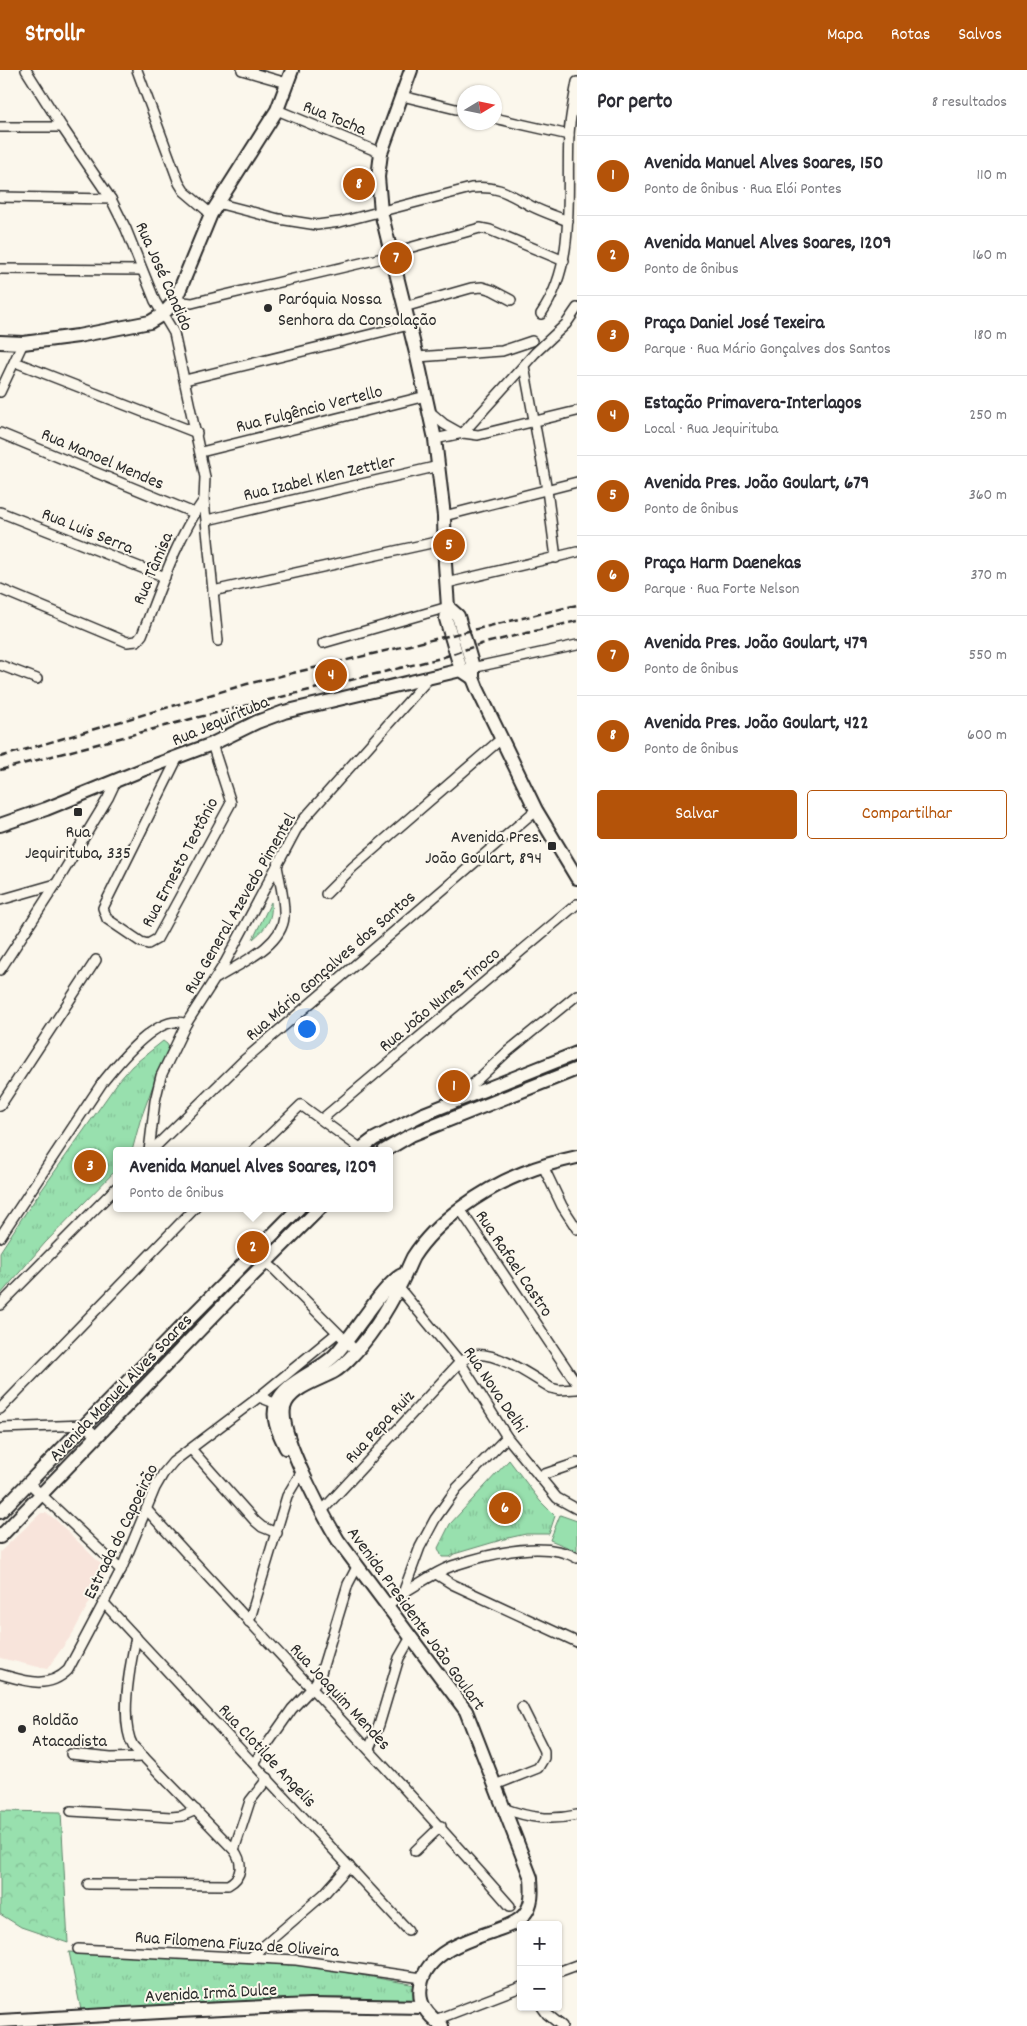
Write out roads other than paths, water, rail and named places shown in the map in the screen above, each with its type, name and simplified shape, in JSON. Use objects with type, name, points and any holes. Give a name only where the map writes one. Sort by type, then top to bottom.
[{"type":"street","name":"Rua José Candido","points":[[26,70],[111,199],[126,229],[142,270],[174,334],[197,433],[205,477],[204,500],[218,641]]},
{"type":"street","points":[[137,70],[179,182],[184,190],[210,214]]},
{"type":"street","points":[[242,70],[287,83]]},
{"type":"street","points":[[0,342],[23,343],[78,336],[156,320],[163,314],[175,301],[210,214],[277,110],[292,70]]},
{"type":"street","points":[[411,70],[381,153],[378,177],[381,212],[435,439],[444,516],[444,564],[448,607],[446,619],[466,668],[536,810],[577,878]]},
{"type":"street","points":[[541,314],[556,289],[564,260],[568,221],[569,135],[577,82]]},
{"type":"street","points":[[402,96],[457,109]]},
{"type":"street","name":"Rua Tocha","points":[[277,110],[381,153]]},
{"type":"street","points":[[502,120],[569,135]]},
{"type":"street","points":[[0,127],[62,126]]},
{"type":"street","points":[[218,202],[280,219],[317,225],[340,222],[471,188],[484,187],[497,188],[532,206],[568,221]]},
{"type":"street","points":[[0,197],[111,199]]},
{"type":"street","points":[[175,301],[200,302],[391,254],[480,228],[490,230],[564,260]]},
{"type":"street","points":[[0,269],[142,270]]},
{"type":"street","points":[[404,307],[472,288],[482,287],[511,300]]},
{"type":"street","points":[[435,439],[461,433],[566,324],[577,308]]},
{"type":"street","points":[[185,380],[409,325]]},
{"type":"street","points":[[417,357],[502,351],[532,341]]},
{"type":"street","points":[[0,392],[23,343]]},
{"type":"street","points":[[15,362],[197,433]]},
{"type":"street","points":[[524,366],[556,558]]},
{"type":"street","name":"Rua Fulgêncio Vertello","points":[[201,452],[426,396]]},
{"type":"street","points":[[429,411],[444,424],[461,433],[478,435],[577,412]]},
{"type":"street","name":"Rua Manoel Mendes","points":[[0,433],[194,513]]},
{"type":"street","name":"Rua Izabel Klen Zettler","points":[[207,520],[439,466]]},
{"type":"street","points":[[444,516],[577,482]]},
{"type":"street","name":"Rua Tâmisa","points":[[0,589],[127,642],[136,641],[142,635],[165,577],[194,513],[204,500]]},
{"type":"street","name":"Rua Luis Serra","points":[[0,512],[165,577]]},
{"type":"street","points":[[213,592],[445,540]]},
{"type":"street","points":[[447,583],[577,552]]},
{"type":"street","points":[[323,643],[448,607]]},
{"type":"street","points":[[448,607],[458,616],[466,668]]},
{"type":"street","points":[[435,676],[451,668],[466,668],[577,645]]},
{"type":"street","points":[[0,665],[37,679]]},
{"type":"street","name":"Rua Jequirituba","points":[[0,825],[46,810],[212,744],[256,722],[284,712],[435,676]]},
{"type":"street","name":"Rua General Azevedo Pimentel","points":[[150,1147],[154,1109],[161,1076],[186,1024],[214,981],[303,820],[435,676]]},
{"type":"street","points":[[326,894],[353,867],[501,739]]},
{"type":"street","name":"Rua Ernesto Teotônio","points":[[178,757],[103,908],[107,919],[141,942],[148,944],[157,939],[231,803],[212,744]]},
{"type":"street","points":[[0,970],[56,884],[108,798],[116,781]]},
{"type":"street","name":"Rua Mário Gonçalves dos Santos","points":[[154,1147],[243,1061],[536,810]]},
{"type":"street","points":[[214,981],[270,944],[278,935],[284,917],[277,866]]},
{"type":"street","points":[[0,900],[56,884]]},
{"type":"street","name":"Rua João Nunes Tinoco","points":[[322,1119],[577,904]]},
{"type":"street","points":[[0,1106],[96,960]]},
{"type":"street","points":[[452,1103],[507,1052],[577,995]]},
{"type":"street","points":[[0,1237],[102,1083],[119,1062],[137,1044],[156,1030],[175,1021],[186,1024]]},
{"type":"street","points":[[366,1147],[404,1123],[577,1053]]},
{"type":"street","points":[[391,1147],[411,1135],[577,1069]]},
{"type":"street","points":[[257,1147],[301,1105],[357,1147]]},
{"type":"street","points":[[337,1333],[259,1397],[280,1406],[284,1392],[351,1347],[396,1284],[399,1276],[406,1273],[414,1257],[443,1222],[498,1185],[543,1166],[577,1157]]},
{"type":"street","points":[[543,1166],[562,1206],[577,1229]]},
{"type":"street","points":[[0,1305],[113,1191]]},
{"type":"street","name":"Rua Rafael Castro","points":[[460,1210],[577,1384]]},
{"type":"street","points":[[0,1409],[191,1212]]},
{"type":"street","name":"Avenida Manuel Alves Soares","points":[[0,1512],[6,1500],[29,1483],[295,1212]]},
{"type":"street","name":"Avenida Manuel Alves Soares","points":[[0,1537],[96,1436],[316,1212]]},
{"type":"street","points":[[254,1253],[267,1263],[351,1347]]},
{"type":"street","name":"Rua Nova Delhi","points":[[396,1284],[460,1362],[507,1437],[558,1498],[577,1509]]},
{"type":"street","points":[[460,1362],[471,1355],[485,1354],[528,1374],[551,1388],[559,1390],[577,1389]]},
{"type":"street","name":"Rua Pepa Ruiz","points":[[321,1512],[460,1362]]},
{"type":"street","name":"Estrada do Capoeirão","points":[[0,1674],[38,1682],[50,1682],[68,1670],[121,1570],[155,1488],[163,1474],[173,1462],[259,1397]]},
{"type":"street","name":"Avenida Presidente João Goulart","points":[[280,1406],[274,1415],[276,1426],[321,1512],[338,1540],[466,1712],[531,1878],[532,1893],[530,1905],[524,1916],[512,1924],[490,1932],[433,1959],[422,1978]]},
{"type":"street","points":[[0,1428],[85,1425],[96,1436]]},
{"type":"street","points":[[404,1592],[420,1547],[434,1518],[457,1488],[507,1437]]},
{"type":"street","points":[[191,1449],[255,1521],[262,1527],[277,1533]]},
{"type":"street","points":[[539,1476],[577,1463]]},
{"type":"street","points":[[249,1622],[287,1496],[303,1477]]},
{"type":"street","points":[[29,1483],[121,1570]]},
{"type":"street","name":"Rua Joaquim Mendes","points":[[147,1510],[249,1622],[313,1687],[441,1826],[510,1906]]},
{"type":"street","points":[[388,1605],[404,1592],[451,1566],[513,1552],[541,1549],[557,1550],[577,1558]]},
{"type":"street","points":[[254,1763],[299,1700],[313,1687],[320,1676],[348,1584],[358,1565]]},
{"type":"street","points":[[436,1574],[452,1584],[577,1642]]},
{"type":"street","name":"Rua Clotilde Angelis","points":[[104,1603],[408,1930]]},
{"type":"street","points":[[88,1884],[228,1885],[236,1879],[240,1870],[238,1856],[234,1850],[129,1739],[127,1724],[129,1668],[136,1637]]},
{"type":"street","points":[[369,1749],[379,1725],[400,1658],[411,1637]]},
{"type":"street","points":[[495,1785],[538,1768],[544,1758],[544,1751],[522,1707]]},
{"type":"street","points":[[71,1754],[112,1758],[144,1757]]},
{"type":"street","points":[[234,1850],[250,1801],[268,1778]]},
{"type":"street","points":[[503,1808],[536,1818],[560,1819],[577,1815]]},
{"type":"street","points":[[71,1811],[171,1817],[182,1816],[196,1810]]},
{"type":"street","points":[[415,1851],[441,1826]]},
{"type":"street","points":[[251,1958],[316,1901],[337,1881],[349,1866]]},
{"type":"street","name":"Rua Filomena Fiuza de Oliveira","points":[[78,1949],[304,1961],[422,1978]]},
{"type":"street","points":[[562,1971],[577,1965]]},
{"type":"street","points":[[422,1978],[420,1997],[423,2007],[439,2023],[517,1989]]},
{"type":"street","name":"Avenida Irmã Dulce","points":[[0,2022],[310,2005],[423,2007]]},
{"type":"street","points":[[544,2011],[562,2026]]},
{"type":"railway","points":[[0,757],[247,684],[577,605]]},
{"type":"railway","points":[[0,770],[191,719],[441,658],[481,644],[577,621]]},
{"type":"place","name":"Avenida Pres. João Goulart, 422","points":[[359,184]]},
{"type":"place","name":"Avenida Pres. João Goulart, 479","points":[[396,258]]},
{"type":"place","name":"Paróquia Nossa Senhora da Consolação","points":[[268,308]]},
{"type":"place","name":"Avenida Pres. João Goulart, 679","points":[[449,545]]},
{"type":"place","name":"Estação Primavera-Interlagos","points":[[331,675]]},
{"type":"place","name":"Rua Jequirituba, 335","points":[[78,812]]},
{"type":"place","name":"Avenida Pres. João Goulart, 894","points":[[552,846]]},
{"type":"place","name":"Avenida Manuel Alves Soares, 150","points":[[454,1086]]},
{"type":"place","name":"Praça Daniel José Texeira","points":[[90,1166]]},
{"type":"place","name":"Avenida Manuel Alves Soares, 1209","points":[[253,1247]]},
{"type":"place","name":"Praça Harm Daenekas","points":[[505,1508]]},
{"type":"place","name":"Roldão Atacadista","points":[[22,1729]]}]
